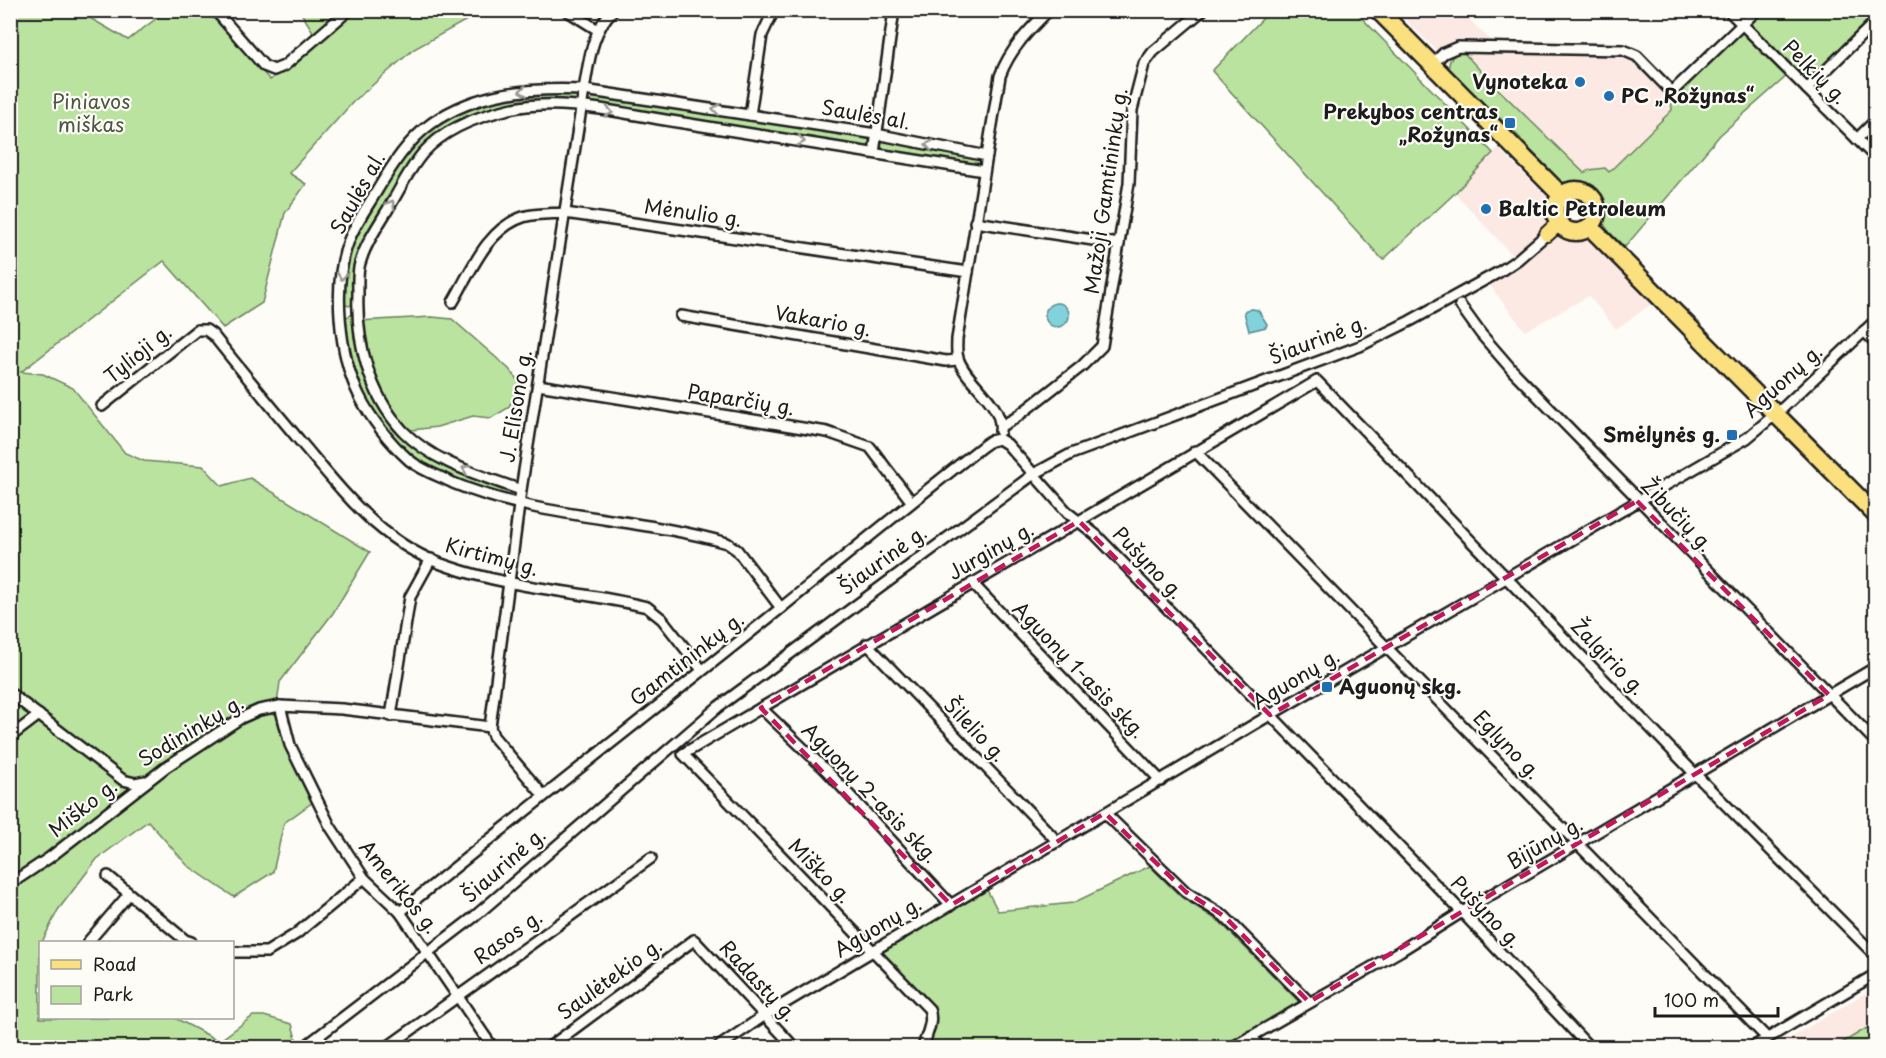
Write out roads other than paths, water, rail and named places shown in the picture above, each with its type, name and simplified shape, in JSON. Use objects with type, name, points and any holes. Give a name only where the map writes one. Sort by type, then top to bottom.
[{"type":"highway","points":[[1378,10],[1562,196]]},
{"type":"highway","points":[[1571,191],[1581,191],[1593,199],[1597,213],[1590,227],[1574,232],[1553,229],[1556,209],[1562,196],[1571,191]]},
{"type":"highway","points":[[1590,227],[1875,515]]},
{"type":"street","points":[[215,10],[264,66],[274,70],[284,66],[349,10]]},
{"type":"street","points":[[566,10],[598,30]]},
{"type":"street","name":"J. Elisono g.","points":[[490,727],[521,490],[584,90],[591,50],[598,30],[613,10]]},
{"type":"street","points":[[750,115],[762,36],[774,10]]},
{"type":"street","points":[[874,153],[894,10]]},
{"type":"street","points":[[999,439],[1001,426],[991,403],[958,360],[957,339],[997,88],[1004,65],[1028,31],[1049,10]]},
{"type":"street","name":"Mažoji Gamtininkų g.","points":[[1001,426],[1014,419],[1082,366],[1102,346],[1129,183],[1132,110],[1144,64],[1153,52],[1203,10]]},
{"type":"street","name":"Pelkių g.","points":[[1728,10],[1875,158]]},
{"type":"street","points":[[1431,65],[1444,53],[1458,47],[1623,50],[1637,56],[1672,92],[1757,10]]},
{"type":"street","points":[[1807,89],[1875,21]]},
{"type":"street","name":"Saulės al.","points":[[781,608],[737,550],[727,543],[519,504],[475,492],[434,474],[410,460],[380,427],[359,395],[345,353],[339,311],[342,267],[349,241],[395,160],[413,138],[459,108],[483,99],[541,88],[584,90],[876,134],[987,156]]},
{"type":"street","name":"Saulės al.","points":[[521,490],[466,470],[434,455],[403,430],[375,390],[358,335],[359,266],[366,248],[408,175],[424,152],[442,136],[462,125],[508,109],[552,104],[984,171]]},
{"type":"street","points":[[1857,139],[1875,120]]},
{"type":"street","name":"Mėnulio g.","points":[[453,302],[486,244],[501,230],[522,217],[565,213],[968,272]]},
{"type":"street","points":[[975,222],[1119,244]]},
{"type":"street","name":"Šiaurinė g.","points":[[303,1047],[474,917],[718,707],[1034,474],[1071,454],[1383,336],[1499,272],[1517,260],[1553,229]]},
{"type":"street","name":"Žibučių g.","points":[[1460,305],[1513,371],[1637,501],[1875,742]]},
{"type":"street","points":[[339,311],[357,311]]},
{"type":"street","name":"Vakario g.","points":[[681,316],[946,361],[958,360]]},
{"type":"street","name":"Aguonų g.","points":[[717,1047],[765,1015],[1270,715],[1747,438],[1776,415],[1875,320]]},
{"type":"street","name":"Tylioji g.","points":[[102,406],[197,330]]},
{"type":"street","name":"Kirtimų g.","points":[[197,330],[206,330],[213,335],[354,505],[382,531],[419,554],[450,567],[509,583],[647,607],[662,619],[702,670]]},
{"type":"street","points":[[1864,331],[1875,343]]},
{"type":"street","name":"Jurginų g.","points":[[683,754],[1317,381]]},
{"type":"street","name":"Žalgirio g.","points":[[1317,381],[1694,773],[1875,956]]},
{"type":"street","name":"Paparčių g.","points":[[538,385],[827,432],[870,447],[911,501]]},
{"type":"street","name":"Pušyno g.","points":[[999,439],[1007,444],[1068,513],[1096,535],[1590,1047]]},
{"type":"street","name":"Gamtininkų g.","points":[[400,912],[543,795],[781,608],[911,501],[990,441],[999,439]]},
{"type":"street","name":"Eglyno g.","points":[[1196,451],[1767,1038]]},
{"type":"street","points":[[391,716],[410,597],[431,560]]},
{"type":"street","name":"Aguonų 1-asis skg.","points":[[972,583],[1161,781]]},
{"type":"street","name":"Šilelio g.","points":[[867,644],[1058,842]]},
{"type":"street","name":"Bijūnų g.","points":[[1231,1047],[1400,951],[1694,773],[1875,667]]},
{"type":"street","name":"Sodininkų g.","points":[[10,693],[123,780],[135,783],[147,781],[241,718],[259,710],[280,706],[342,709],[490,727]]},
{"type":"street","name":"Amerikos g.","points":[[280,706],[290,745],[330,826],[364,878],[400,912],[493,1047]]},
{"type":"street","name":"Aguonų 2-asis skg.","points":[[761,708],[827,771],[951,905]]},
{"type":"street","points":[[10,737],[39,715]]},
{"type":"street","points":[[490,727],[493,736],[543,795]]},
{"type":"street","name":"Miško g.","points":[[683,754],[929,1009],[932,1016],[930,1029],[923,1047]]},
{"type":"street","name":"Miško g.","points":[[10,884],[49,858],[147,781]]},
{"type":"street","points":[[1105,813],[1186,892],[1224,916],[1309,1002]]},
{"type":"street","name":"Rasos g.","points":[[386,1047],[651,858]]},
{"type":"street","points":[[108,876],[188,941]]},
{"type":"street","points":[[234,952],[267,952],[296,934],[364,878]]},
{"type":"street","points":[[89,941],[129,894]]},
{"type":"street","name":"Radastų g.","points":[[694,940],[795,1047]]},
{"type":"street","name":"Saulėtekio g.","points":[[548,1047],[694,940]]},
{"type":"street","points":[[1751,1047],[1875,974]]},
{"type":"street","points":[[1251,1036],[1261,1047]]},
{"type":"water","points":[[1057,303],[1066,306],[1069,315],[1066,324],[1057,327],[1048,324],[1045,315],[1048,306]]},
{"type":"water","points":[[1252,309],[1258,310],[1267,324],[1266,327],[1249,331],[1244,312]]},
{"type":"place","name":"Vynoteka","points":[[1580,82]]},
{"type":"place","name":"PC „Rožynas“","points":[[1609,96]]},
{"type":"place","name":"Prekybos centras „Rožynas“","points":[[1510,123]]},
{"type":"place","name":"Baltic Petroleum","points":[[1486,209]]},
{"type":"place","name":"Smėlynės g.","points":[[1732,435]]},
{"type":"place","name":"Aguonų skg.","points":[[1327,687]]},
{"type":"park label","name":"Piniavos miškas","points":[[91,114]]}]
